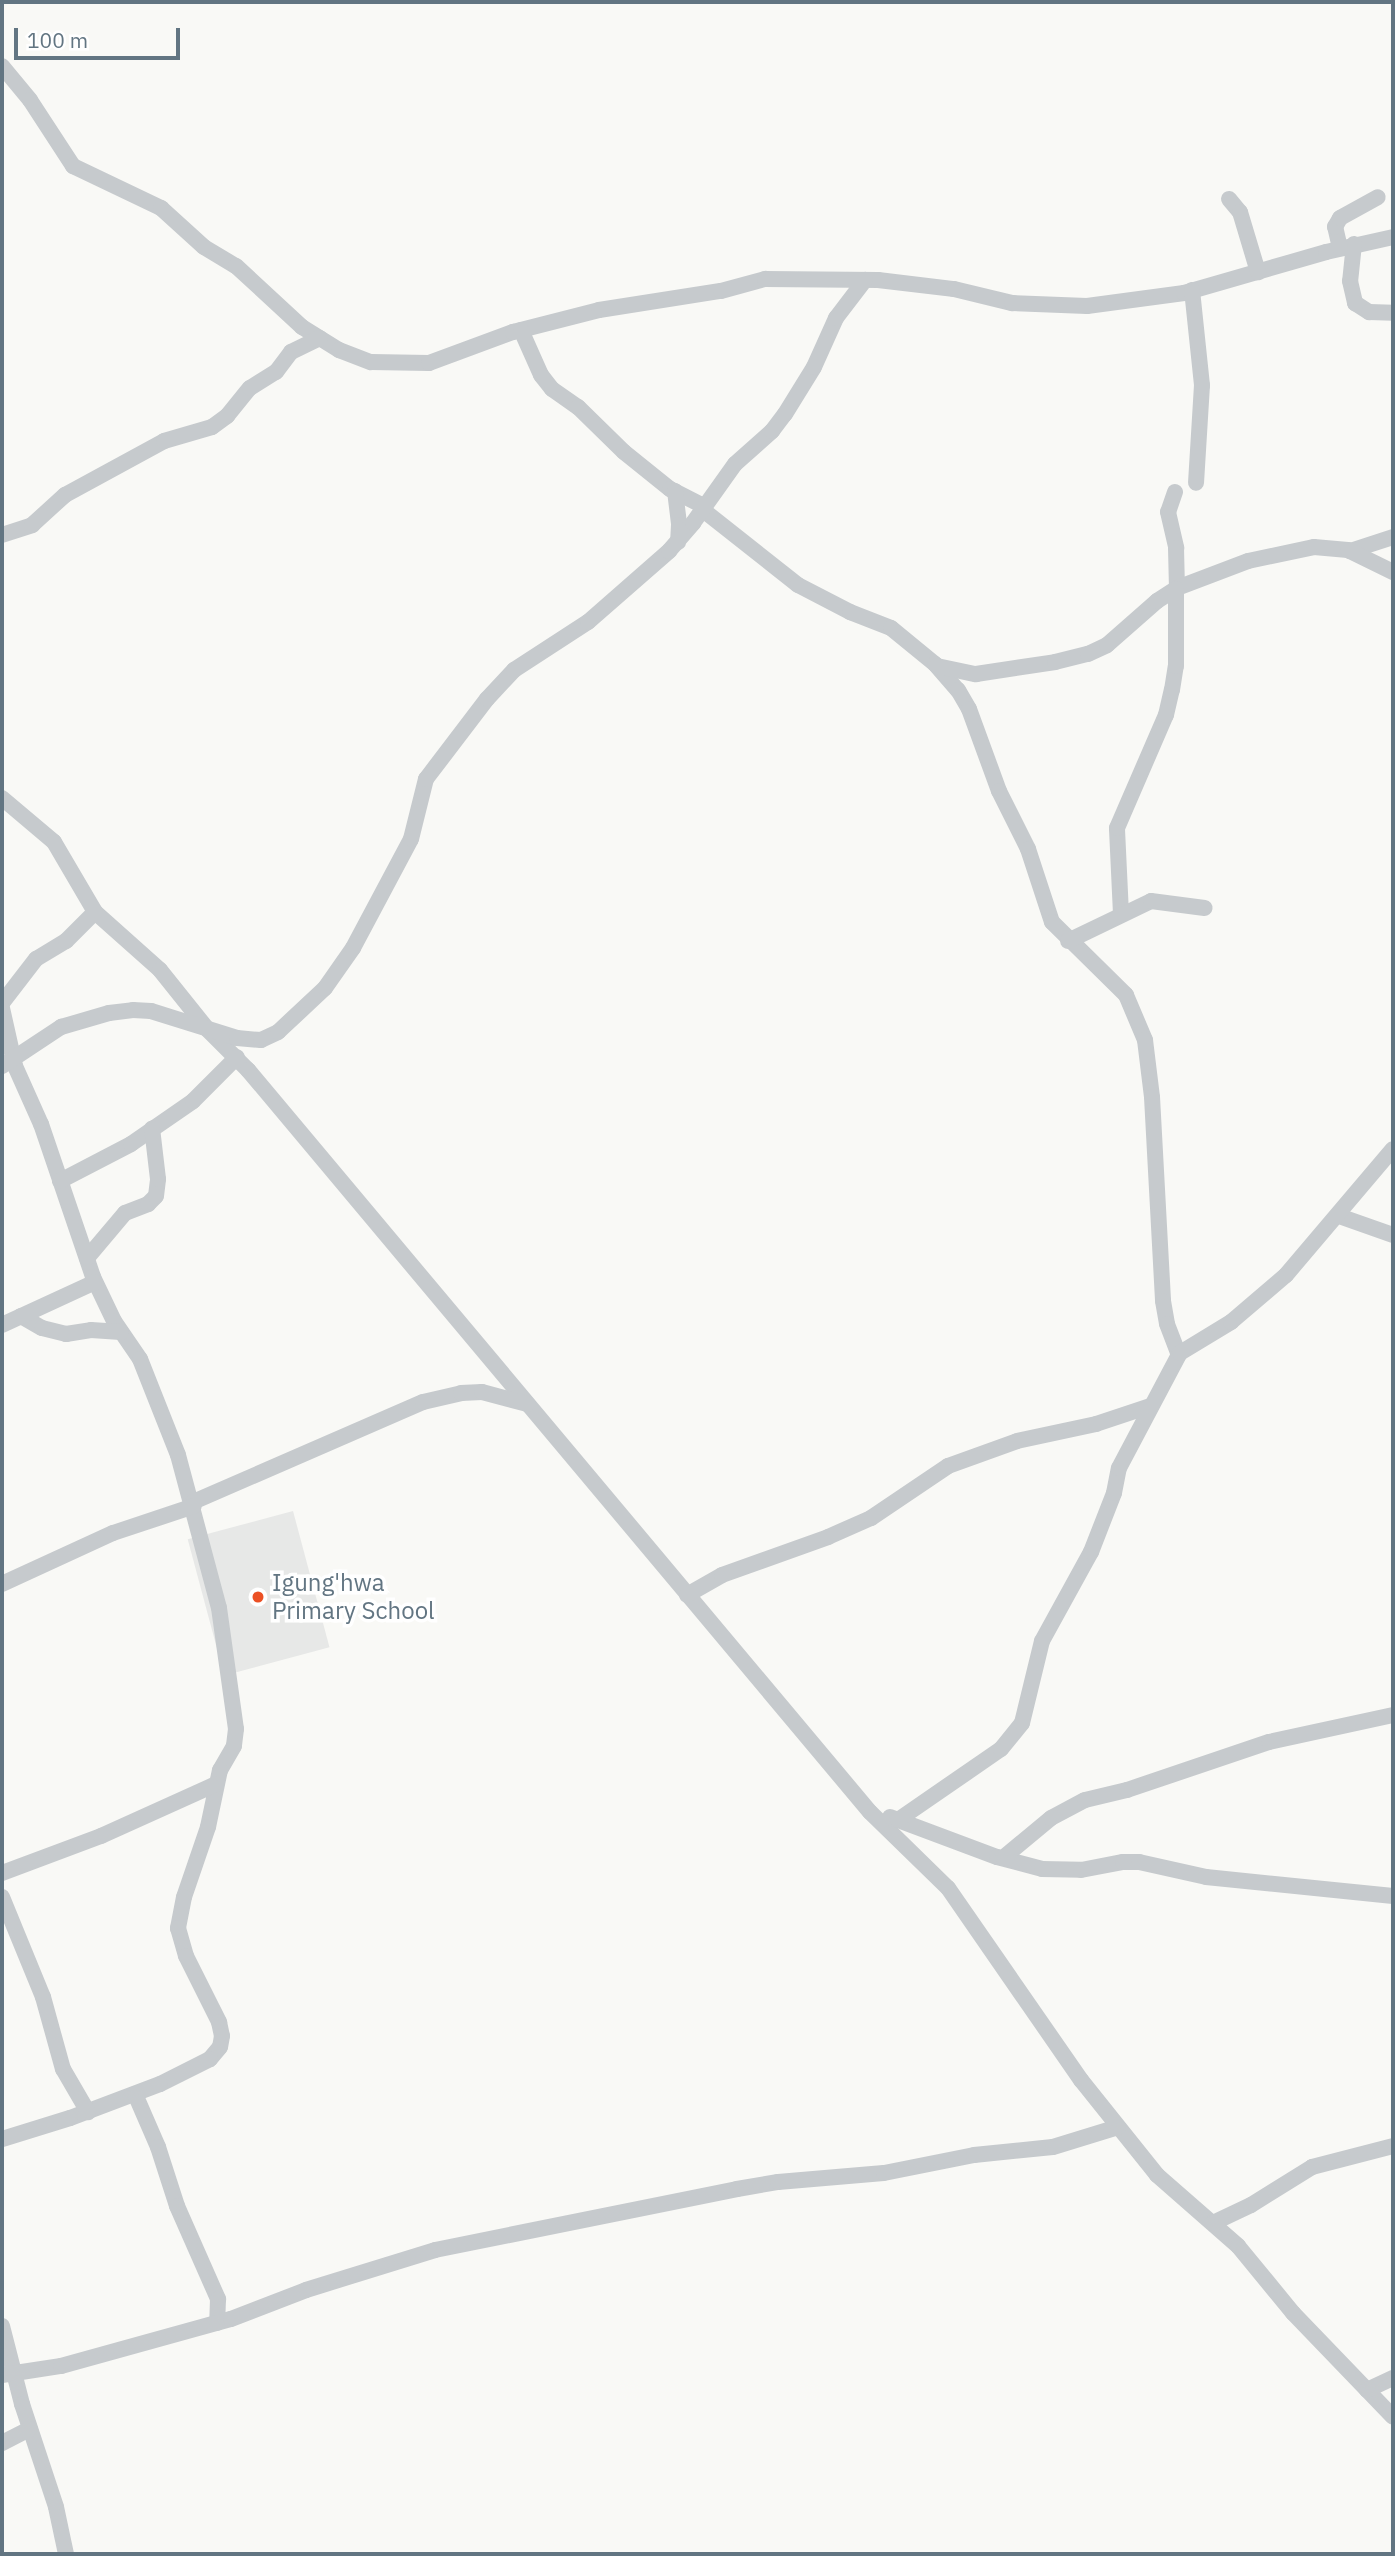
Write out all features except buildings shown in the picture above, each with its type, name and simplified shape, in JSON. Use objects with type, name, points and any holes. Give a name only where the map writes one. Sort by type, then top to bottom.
[{"type":"street","points":[[2,66],[30,100],[73,166],[161,208],[204,247],[236,266],[302,327],[339,350],[372,362],[407,365],[429,363],[521,330],[599,310],[721,290],[765,279],[865,280],[954,289],[1012,303],[1055,307],[1087,306],[1192,290],[1347,246],[1393,237]]},
{"type":"street","points":[[1378,197],[1340,218],[1335,227],[1347,246],[1355,303],[1369,312],[1393,313]]},
{"type":"street","points":[[1229,199],[1240,212],[1258,272]]},
{"type":"street","points":[[8,1063],[51,1031],[109,1013],[151,1011],[208,1030],[252,1040],[268,1038],[325,988],[353,948],[407,847],[415,829],[419,797],[426,779],[487,699],[514,670],[580,628],[678,541],[735,464],[772,431],[785,414],[814,367],[835,318],[865,280]]},
{"type":"street","points":[[1192,290],[1202,385],[1196,484]]},
{"type":"street","points":[[521,330],[541,375],[552,389],[578,407],[624,452],[674,491],[728,526],[798,584],[850,611],[891,628],[937,666],[958,690],[969,709],[999,791],[1028,849],[1052,922],[1126,995],[1144,1040],[1152,1097],[1163,1301],[1179,1355]]},
{"type":"street","points":[[2,535],[33,525],[65,495],[164,441],[212,427],[232,411],[250,388],[276,372],[291,352],[320,338]]},
{"type":"street","points":[[674,491],[679,525],[678,541]]},
{"type":"street","points":[[1121,914],[1117,828],[1166,715],[1176,666],[1176,548],[1168,512],[1175,492]]},
{"type":"street","points":[[1350,551],[1393,537]]},
{"type":"street","points":[[937,666],[976,674],[1088,654],[1107,645],[1157,601],[1176,589],[1248,561],[1314,547],[1350,551],[1393,572]]},
{"type":"street","points":[[2,798],[54,842],[95,912],[160,970],[208,1030],[237,1057],[870,1812],[948,1888],[1118,2127],[1157,2175],[1213,2223],[1393,2417]]},
{"type":"street","points":[[1069,941],[1151,901],[1205,908]]},
{"type":"street","points":[[2,2138],[88,2112],[135,2094],[210,2059],[219,2047],[222,2036],[219,2022],[186,1956],[178,1928],[184,1897],[208,1827],[216,1784],[234,1746],[236,1729],[219,1608],[193,1504],[146,1372],[95,1282],[41,1124],[8,1063],[2,1006],[36,958],[66,941],[95,912]]},
{"type":"street","points":[[60,1181],[131,1144],[198,1097],[237,1057]]},
{"type":"street","points":[[86,1258],[125,1213],[148,1204],[156,1196],[158,1179],[152,1128]]},
{"type":"street","points":[[898,1820],[1001,1749],[1022,1723],[1042,1640],[1091,1552],[1114,1493],[1119,1468],[1179,1355],[1231,1322],[1267,1292],[1339,1216],[1393,1149]]},
{"type":"street","points":[[1339,1216],[1393,1235]]},
{"type":"street","points":[[2,1325],[95,1282]]},
{"type":"street","points":[[21,1317],[42,1328],[66,1334],[91,1330],[121,1332]]},
{"type":"street","points":[[2,1584],[113,1533],[193,1504],[423,1402],[461,1393],[482,1392],[527,1404]]},
{"type":"street","points":[[687,1595],[722,1575],[828,1537],[870,1518],[948,1466],[1017,1441],[1096,1424],[1150,1406]]},
{"type":"street","points":[[1003,1858],[1051,1818],[1085,1800],[1131,1788],[1269,1742],[1393,1715]]},
{"type":"street","points":[[2,1873],[122,1828],[216,1784]]},
{"type":"street","points":[[870,1812],[1042,1869],[1063,1871],[1139,1862],[1206,1877],[1393,1896]]},
{"type":"street","points":[[2,1897],[43,1997],[63,2069],[88,2112]]},
{"type":"street","points":[[135,2094],[158,2147],[177,2206],[218,2299],[217,2323]]},
{"type":"street","points":[[7,2374],[36,2372],[61,2366],[217,2323],[253,2312],[306,2290],[435,2250],[778,2182],[884,2173],[974,2155],[1053,2147],[1118,2127]]},
{"type":"street","points":[[1213,2223],[1251,2205],[1312,2167],[1393,2146]]},
{"type":"street","points":[[2,2326],[7,2374],[30,2429],[50,2488],[66,2554]]},
{"type":"street","points":[[1367,2390],[1393,2378]]},
{"type":"street","points":[[2,2443],[30,2429]]},
{"type":"shaded area","name":"Igung'hwa Primary School","points":[[293,1511],[329,1647],[224,1675],[188,1539]]},
{"type":"place","name":"Igung'hwa Primary School","points":[[258,1597]]}]
